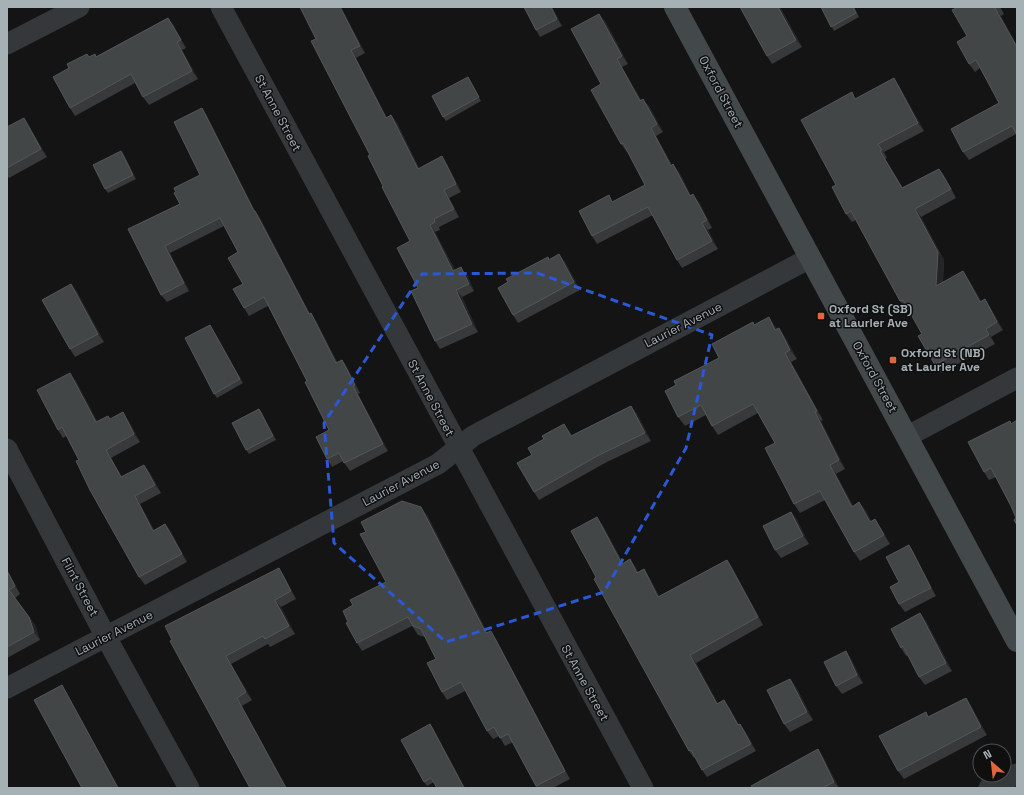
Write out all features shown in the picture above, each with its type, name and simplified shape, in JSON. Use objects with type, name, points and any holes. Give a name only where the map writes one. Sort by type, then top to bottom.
[{"type":"main road","name":"Oxford Street","points":[[676,7],[1017,641]]},
{"type":"street","points":[[7,44],[79,7]]},
{"type":"street","name":"St Anne Street","points":[[221,7],[643,788]]},
{"type":"street","name":"Laurier Avenue","points":[[7,688],[438,464],[473,436],[810,258]]},
{"type":"street","points":[[908,436],[1017,378]]},
{"type":"street","name":"Flint Street","points":[[7,449],[106,637],[189,788]]},
{"type":"street","points":[[989,788],[1017,774]]},
{"type":"highlighted area","points":[[537,273],[712,335],[686,448],[604,592],[446,642],[334,543],[324,423],[422,274]]},
{"type":"building","points":[[300,7],[340,7],[360,46],[351,50],[386,118],[391,115],[418,169],[442,156],[456,184],[444,190],[454,209],[434,219],[435,222],[430,225],[453,271],[461,267],[469,284],[456,290],[472,324],[435,341],[411,291],[418,288],[397,248],[410,241],[382,187],[383,186],[368,156],[370,155],[311,41],[316,39]]},
{"type":"building","points":[[524,7],[551,7],[557,19],[536,30]]},
{"type":"building","points":[[740,7],[778,7],[796,40],[767,56]]},
{"type":"building","points":[[821,7],[853,7],[856,13],[831,27]]},
{"type":"building","points":[[958,7],[997,7],[995,8],[1017,47],[1017,135],[1012,126],[963,152],[951,129],[999,103],[976,60],[969,64],[957,42],[967,36],[952,10]]},
{"type":"building","points":[[599,14],[622,56],[617,59],[640,101],[643,99],[657,124],[651,128],[671,166],[673,164],[690,196],[693,194],[707,220],[702,223],[712,241],[677,260],[648,207],[592,236],[579,211],[609,195],[612,202],[645,185],[623,143],[621,144],[591,90],[601,84],[571,29]]},
{"type":"building","points":[[168,18],[181,40],[177,42],[192,71],[143,97],[131,74],[70,108],[53,77],[69,68],[67,64],[87,54],[89,57],[95,54],[96,57]]},
{"type":"building","points":[[468,77],[479,97],[443,117],[432,96]]},
{"type":"building","points":[[894,78],[918,123],[878,144],[882,150],[880,151],[902,188],[939,169],[951,189],[915,209],[938,252],[936,286],[963,271],[980,302],[985,299],[997,322],[986,329],[989,335],[935,365],[918,336],[922,334],[903,300],[900,301],[851,211],[846,214],[832,187],[836,185],[801,120],[852,92],[855,99]]},
{"type":"building","points":[[202,108],[254,211],[309,314],[311,313],[336,363],[342,360],[355,385],[353,386],[383,444],[344,463],[339,453],[327,459],[316,437],[329,430],[305,382],[307,381],[264,297],[244,308],[233,289],[243,284],[228,258],[238,252],[220,218],[165,246],[184,283],[161,295],[128,229],[180,204],[174,193],[176,192],[174,188],[200,175],[174,122]]},
{"type":"building","points":[[24,118],[41,149],[7,168],[7,127]]},
{"type":"building","points":[[121,151],[133,175],[105,189],[93,165]]},
{"type":"building","points":[[559,254],[574,282],[513,315],[498,288],[508,282],[506,279],[548,257],[549,260]]},
{"type":"building","points":[[71,284],[98,334],[70,349],[42,300]]},
{"type":"building","points":[[769,317],[775,330],[779,328],[790,350],[785,353],[817,411],[815,412],[839,460],[830,465],[852,507],[859,502],[870,522],[875,519],[884,535],[854,552],[820,491],[794,504],[765,448],[775,443],[753,404],[712,426],[701,405],[678,417],[665,391],[676,385],[674,381],[719,358],[712,344],[753,322],[754,325]]},
{"type":"building","points":[[210,325],[240,379],[214,394],[185,338]]},
{"type":"building","points":[[70,373],[96,422],[108,416],[110,419],[123,412],[134,434],[106,450],[121,477],[144,465],[155,485],[135,496],[153,531],[165,524],[182,554],[139,577],[90,490],[76,461],[79,460],[62,427],[58,430],[37,390]]},
{"type":"building","points":[[631,406],[645,433],[599,455],[534,492],[517,463],[532,455],[528,448],[544,439],[542,436],[564,424],[571,436]]},
{"type":"building","points":[[259,409],[273,436],[246,450],[232,423]]},
{"type":"building","points":[[1017,420],[1017,525],[1014,520],[1016,518],[1011,506],[991,468],[984,472],[968,442],[1010,421],[1011,424]]},
{"type":"building","points":[[402,501],[421,507],[486,633],[491,631],[565,771],[536,786],[508,734],[500,738],[494,727],[487,731],[461,682],[442,692],[427,663],[436,659],[421,629],[413,626],[408,617],[357,643],[346,623],[348,622],[343,611],[353,605],[350,600],[386,582],[360,534],[366,532],[361,522]]},
{"type":"building","points":[[791,512],[803,536],[775,550],[763,526]]},
{"type":"building","points":[[597,517],[622,564],[630,559],[637,573],[644,569],[658,597],[727,560],[758,617],[690,655],[717,704],[724,700],[751,744],[702,770],[691,750],[689,751],[594,579],[596,577],[571,531]]},
{"type":"building","points":[[909,545],[931,588],[899,604],[890,587],[899,582],[886,557]]},
{"type":"building","points":[[279,568],[291,591],[275,600],[289,626],[265,639],[263,636],[226,656],[246,692],[237,698],[286,788],[250,788],[170,641],[172,640],[165,626]]},
{"type":"building","points":[[7,571],[15,586],[9,590],[29,617],[34,632],[7,647]]},
{"type":"building","points":[[920,613],[946,663],[919,677],[903,646],[901,648],[891,629]]},
{"type":"building","points":[[846,651],[857,675],[836,686],[824,662]]},
{"type":"building","points":[[790,679],[807,712],[784,724],[767,690]]},
{"type":"building","points":[[62,685],[118,788],[82,788],[34,700]]},
{"type":"building","points":[[966,698],[981,727],[898,771],[879,736],[926,712],[928,717]]},
{"type":"building","points":[[430,724],[464,788],[437,788],[431,778],[424,782],[401,740]]},
{"type":"building","points":[[818,749],[834,782],[822,788],[752,788],[751,786]]},
{"type":"place","name":"Oxford St (SB) at Laurier Ave","points":[[821,316]]},
{"type":"place","name":"Oxford St (NB) at Laurier Ave","points":[[893,360]]}]
